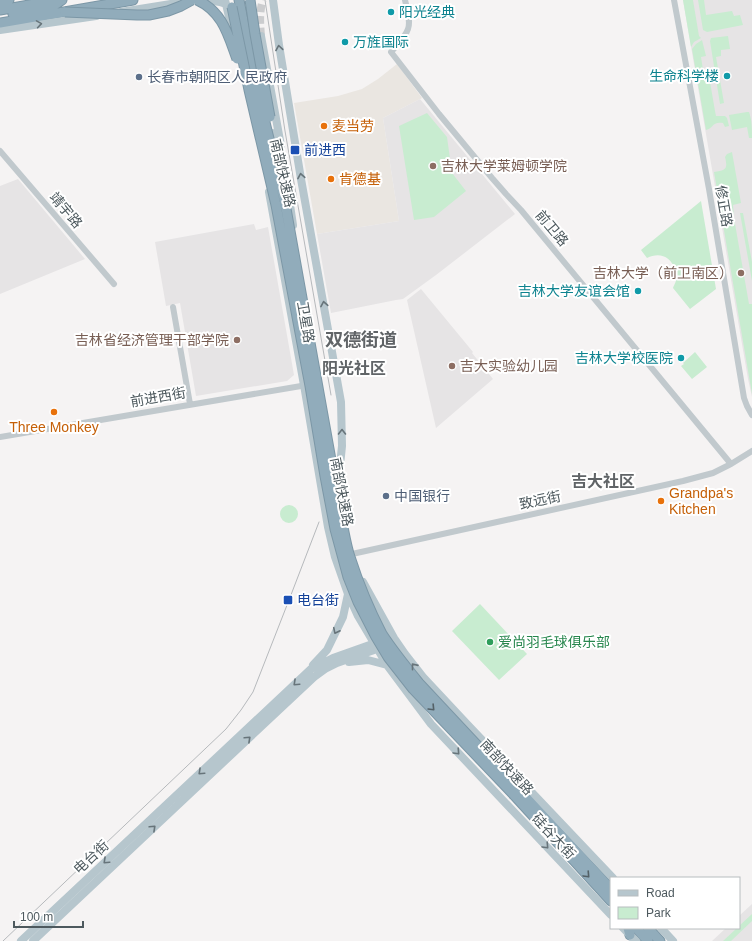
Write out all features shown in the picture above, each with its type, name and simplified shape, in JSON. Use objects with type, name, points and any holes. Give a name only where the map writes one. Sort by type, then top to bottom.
[{"type":"highway","points":[[0,2],[9,0]]},
{"type":"highway","points":[[0,10],[59,0]]},
{"type":"highway","points":[[0,17],[47,8],[62,0]]},
{"type":"highway","points":[[0,23],[133,0]]},
{"type":"highway","points":[[65,12],[149,15],[168,11],[182,6],[192,0]]},
{"type":"highway","points":[[197,0],[211,8],[222,20],[249,90]]},
{"type":"highway","name":"南部快速路","points":[[238,0],[256,86],[285,203],[343,527],[350,557],[358,581],[382,634],[407,668],[610,899]]},
{"type":"highway","points":[[250,0],[285,203]]},
{"type":"highway","name":"南部快速路","points":[[227,1],[276,205],[310,386],[334,529],[348,577],[358,602],[388,657],[413,689],[610,888]]},
{"type":"highway","points":[[649,929],[660,941]]},
{"type":"highway","points":[[633,933],[648,941]]},
{"type":"main road","points":[[0,30],[192,0],[227,1]]},
{"type":"main road","name":"卫星路","points":[[242,0],[259,80],[280,163],[299,261],[338,485],[352,554],[366,589],[394,638]]},
{"type":"main road","name":"卫星路","points":[[273,0],[300,172],[341,402],[342,446],[338,485]]},
{"type":"main road","points":[[276,21],[277,2],[279,0]]},
{"type":"main road","name":"卫星路","points":[[227,1],[246,93],[263,157],[328,527],[335,557],[348,594],[358,616],[376,646]]},
{"type":"main road","points":[[261,36],[299,261]]},
{"type":"main road","points":[[311,669],[314,663],[327,650],[343,617],[348,594]]},
{"type":"main road","name":"电台街","points":[[33,941],[308,682],[325,669],[394,638]]},
{"type":"main road","name":"硅谷大街","points":[[394,638],[423,677],[612,877]]},
{"type":"main road","name":"电台街","points":[[21,941],[311,669],[333,658],[376,646]]},
{"type":"main road","name":"硅谷大街","points":[[376,646],[387,665],[431,724],[610,914]]},
{"type":"main road","points":[[325,669],[363,660],[387,665]]},
{"type":"main road","points":[[662,929],[673,941]]},
{"type":"street","name":"前卫路","points":[[405,0],[409,22],[408,29],[391,52],[444,120],[521,210],[731,464]]},
{"type":"street","name":"修正路","points":[[674,0],[709,190],[744,398],[752,415]]},
{"type":"street","name":"靖宇路","points":[[0,151],[114,284]]},
{"type":"street","points":[[173,307],[190,404]]},
{"type":"street","name":"前进西街","points":[[0,437],[320,382]]},
{"type":"street","name":"致远街","points":[[352,554],[683,481],[713,473],[752,452]]},
{"type":"shaded area","name":"吉林大学（前卫南区）","points":[[683,0],[752,0],[752,397],[748,379]]},
{"type":"shaded area","points":[[397,64],[422,98],[383,118],[399,221],[317,234],[294,103],[338,96],[362,89]]},
{"type":"shaded area","name":"吉林大学莱姆顿学院","points":[[420,99],[515,214],[403,299],[331,313],[317,234],[399,221],[383,118]]},
{"type":"shaded area","points":[[18,179],[85,259],[0,294],[0,186]]},
{"type":"shaded area","name":"吉林省经济管理干部学院","points":[[254,224],[256,230],[268,227],[294,375],[287,381],[196,396],[180,303],[166,306],[155,242]]},
{"type":"shaded area","name":"吉大实验幼儿园","points":[[421,289],[473,352],[472,353],[493,379],[436,428],[407,300]]},
{"type":"shaded area","points":[[752,904],[752,941],[712,941],[725,929],[740,929],[740,915]]},
{"type":"green space","points":[[683,0],[693,0],[699,36],[701,38],[694,42],[691,47]]},
{"type":"green space","points":[[698,0],[704,0],[706,15],[732,11],[734,16],[740,15],[743,25],[707,32],[703,30]]},
{"type":"green space","points":[[728,36],[730,49],[721,50],[721,56],[716,57],[724,103],[720,104],[710,41],[711,38]]},
{"type":"green space","points":[[702,40],[706,56],[701,57],[704,76],[709,76],[716,116],[725,116],[729,126],[725,127],[723,123],[717,123],[706,130],[692,49]]},
{"type":"green space","points":[[749,112],[751,118],[752,138],[749,138],[747,127],[732,130],[729,115]]},
{"type":"green space","points":[[427,113],[447,137],[452,173],[466,191],[434,217],[414,220],[399,126]]},
{"type":"green space","points":[[732,152],[741,203],[733,205],[734,218],[749,304],[752,304],[752,394],[714,172],[724,170],[726,166],[725,157],[727,154]]},
{"type":"green space","points":[[701,201],[716,289],[690,309],[673,288],[677,275],[671,261],[660,255],[647,258],[641,250]]},
{"type":"green space","points":[[740,213],[743,213],[752,262],[752,281]]},
{"type":"green space","points":[[695,352],[707,367],[692,379],[681,366]]},
{"type":"green space","points":[[289,505],[295,508],[298,514],[295,520],[289,523],[283,520],[280,514],[283,508]]},
{"type":"green space","name":"爱尚羽毛球俱乐部","points":[[480,604],[527,654],[499,680],[452,631]]},
{"type":"green space","points":[[752,914],[752,921],[731,941],[723,941],[736,929],[740,929],[740,925]]},
{"type":"tunnel","points":[[261,36],[260,13],[263,0]]},
{"type":"tram line","points":[[265,0],[285,131],[331,395]]},
{"type":"tram line","points":[[3,941],[226,729],[241,710],[253,692],[319,522]]},
{"type":"place","name":"阳光经典","points":[[391,12]]},
{"type":"place","name":"万旌国际","points":[[345,42]]},
{"type":"place","name":"生命科学楼","points":[[727,76]]},
{"type":"place","name":"长春市朝阳区人民政府","points":[[139,77]]},
{"type":"place","name":"麦当劳","points":[[324,126]]},
{"type":"place","name":"前进西","points":[[295,150]]},
{"type":"place","name":"吉林大学莱姆顿学院","points":[[433,166]]},
{"type":"place","name":"肯德基","points":[[331,179]]},
{"type":"place","name":"吉林大学（前卫南区）","points":[[741,273]]},
{"type":"place","name":"吉林大学友谊会馆","points":[[638,291]]},
{"type":"place","name":"吉林省经济管理干部学院","points":[[237,340]]},
{"type":"place","name":"吉林大学校医院","points":[[681,358]]},
{"type":"place","name":"吉大实验幼儿园","points":[[452,366]]},
{"type":"place","name":"Three Monkey","points":[[54,412]]},
{"type":"place","name":"中国银行","points":[[386,496]]},
{"type":"place","name":"Grandpa's Kitchen","points":[[661,501]]},
{"type":"place","name":"电台街","points":[[288,600]]},
{"type":"place","name":"爱尚羽毛球俱乐部","points":[[490,642]]},
{"type":"district","name":"双德街道","points":[[361,340]]},
{"type":"district","name":"阳光社区","points":[[354,368]]},
{"type":"district","name":"吉大社区","points":[[603,481]]}]
